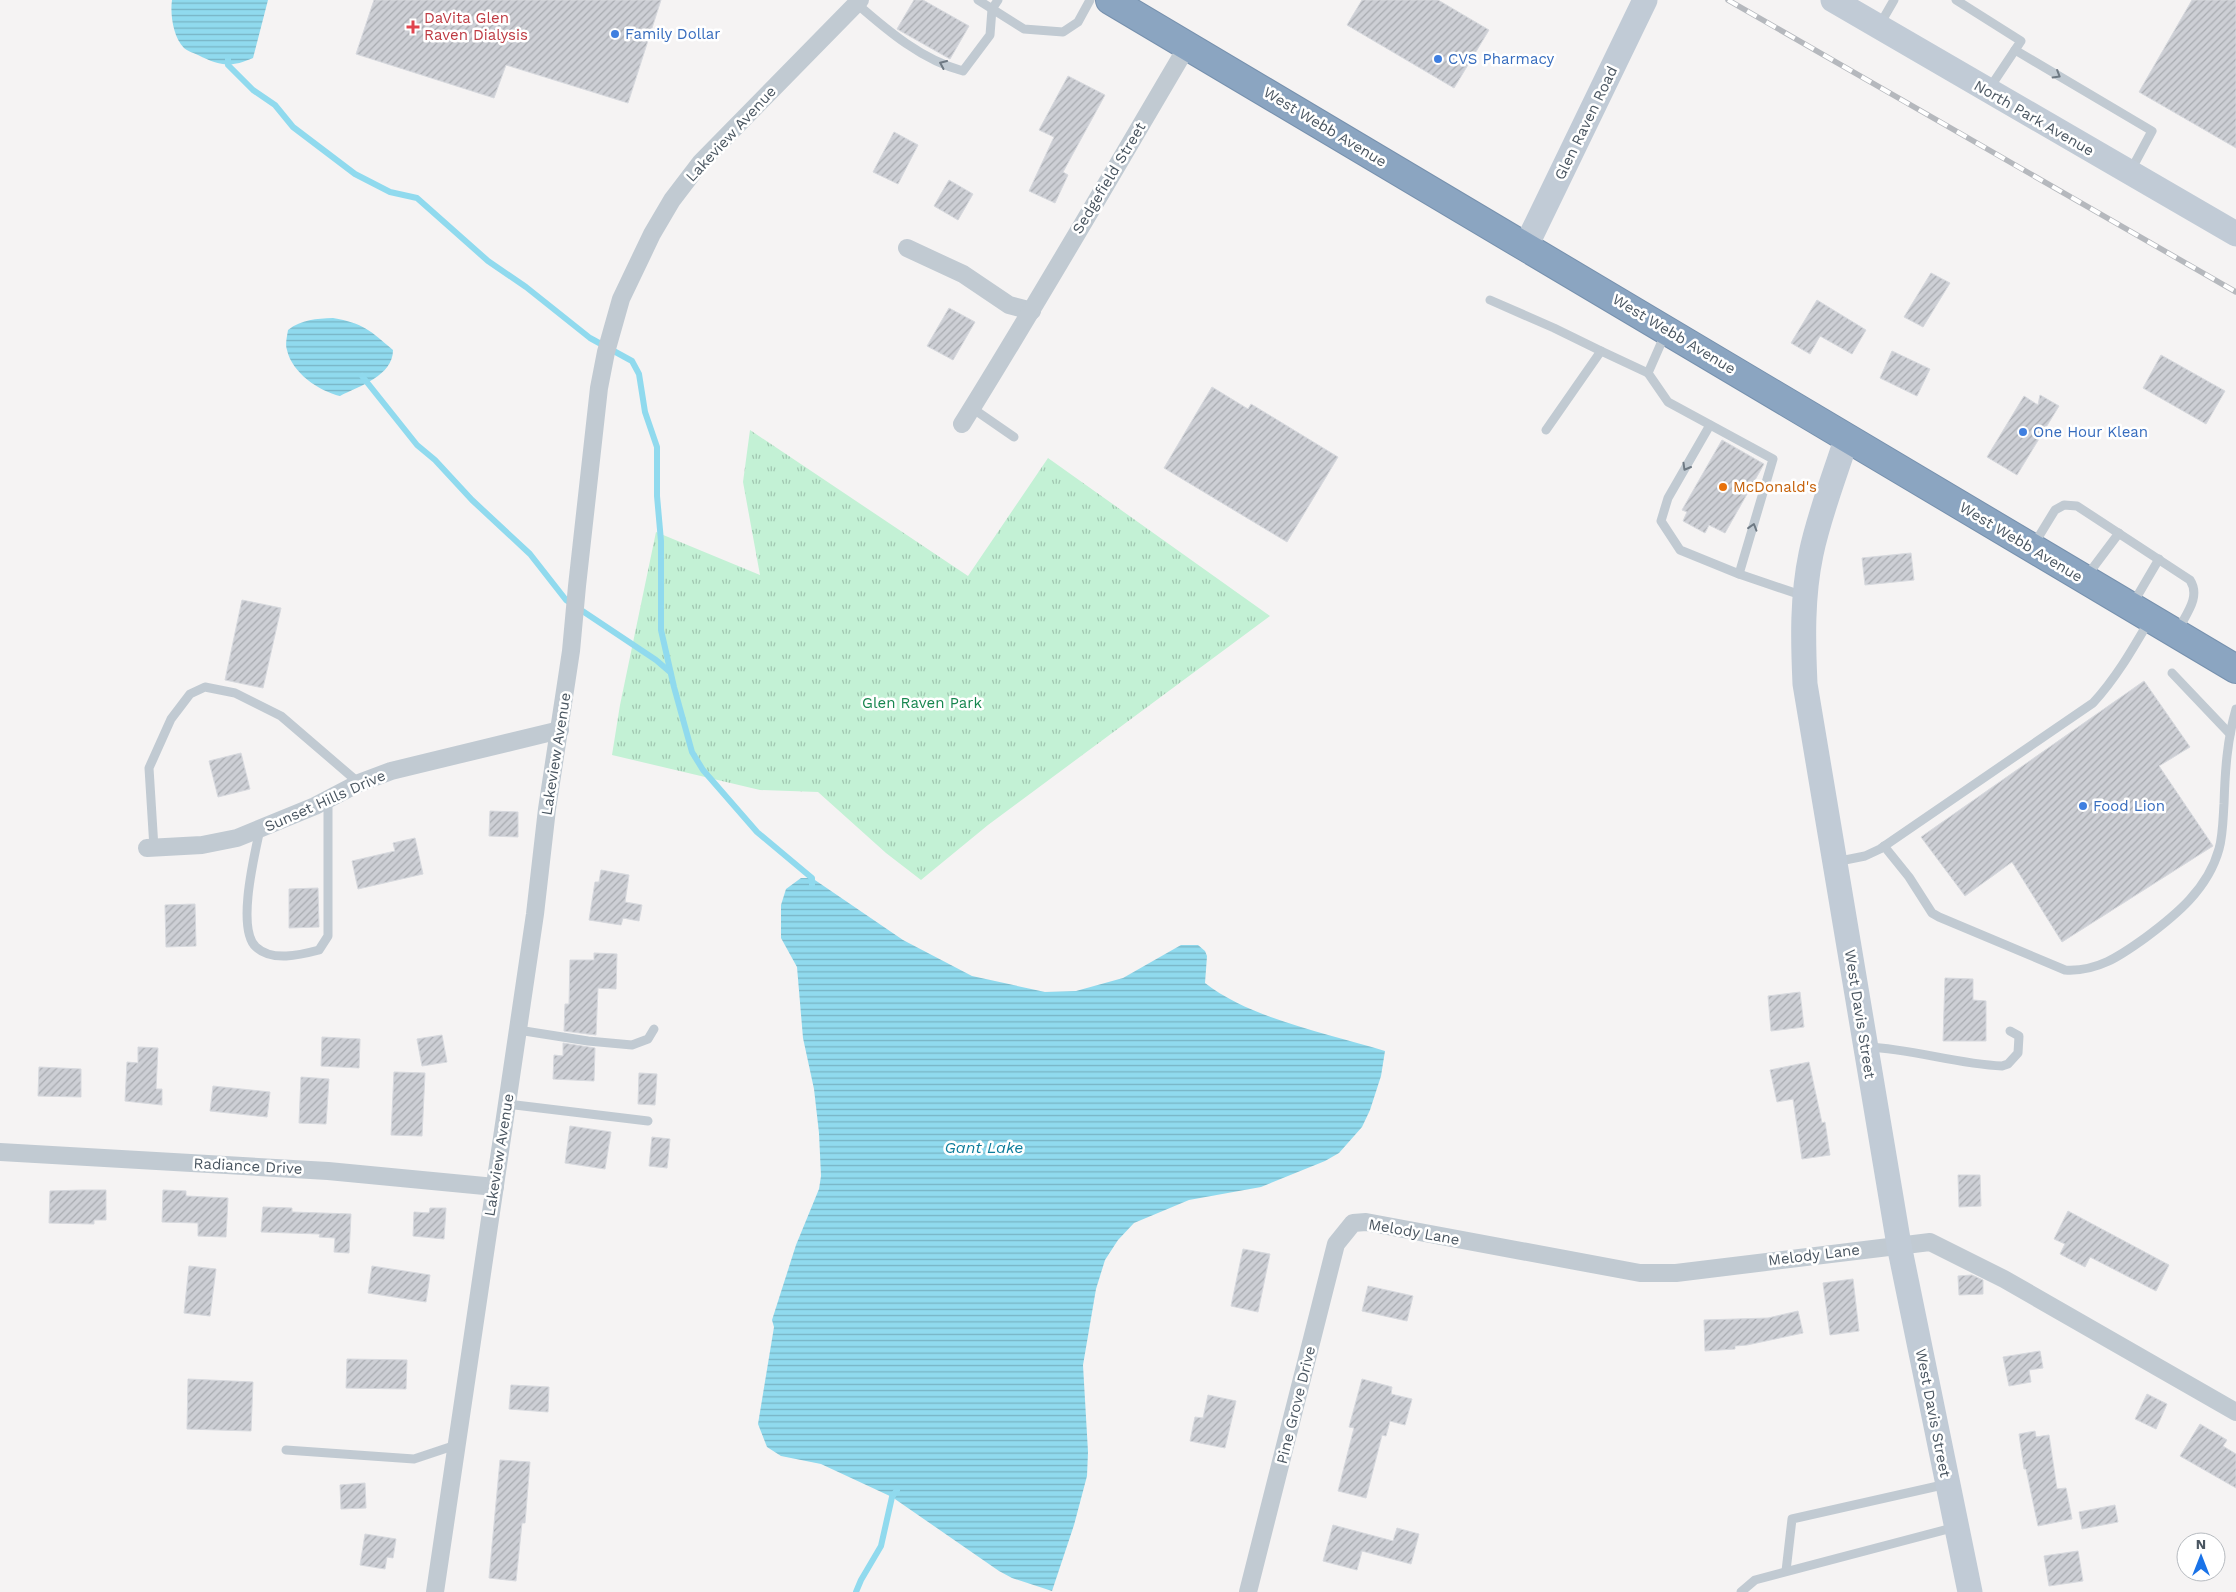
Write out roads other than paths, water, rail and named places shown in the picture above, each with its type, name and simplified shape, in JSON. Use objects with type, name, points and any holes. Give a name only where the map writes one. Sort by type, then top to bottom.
[{"type":"highway","name":"West Webb Avenue","points":[[1110,0],[1847,437],[2031,549],[2236,669]]},
{"type":"street","name":"Glen Raven Road","points":[[1526,246],[1645,0]]},
{"type":"street","name":"North Park Avenue","points":[[1833,0],[2236,234]]},
{"type":"street","name":"Lakeview Avenue","points":[[435,1592],[518,1030],[571,651],[599,388],[606,352],[621,299],[652,234],[672,200],[701,162],[859,2]]},
{"type":"street","name":"Sedgefield Street","points":[[962,424],[1032,311],[1188,45]]},
{"type":"street","points":[[907,248],[963,274],[1009,305],[1032,311]]},
{"type":"street","name":"West Davis Street","points":[[1847,437],[1811,554],[1805,596],[1803,634],[1805,684],[1899,1245],[1970,1592]]},
{"type":"street","name":"Sunset Hills Drive","points":[[150,848],[202,845],[237,838],[328,799],[359,783],[391,771],[560,730]]},
{"type":"street","name":"Radiance Drive","points":[[0,1152],[328,1171],[495,1187]]},
{"type":"street","name":"Melody Lane","points":[[1353,1223],[1366,1222],[1640,1273],[1676,1273],[1930,1242],[2004,1279],[2236,1412]]},
{"type":"street","name":"Pine Grove Drive","points":[[1248,1592],[1336,1244],[1353,1223]]},
{"type":"lane","points":[[978,0],[1024,28],[1063,32],[1078,22],[1090,0]]},
{"type":"lane","points":[[859,2],[896,36],[944,66],[963,71],[990,35],[992,9],[998,0]]},
{"type":"lane","points":[[1879,26],[1894,0]]},
{"type":"lane","points":[[1956,0],[2021,41],[1988,91]]},
{"type":"lane","points":[[2015,50],[2152,130],[2129,173]]},
{"type":"lane","points":[[1490,300],[1648,373],[1668,402],[1773,459],[1739,574]]},
{"type":"lane","points":[[1648,373],[1667,330]]},
{"type":"lane","points":[[1546,430],[1601,351]]},
{"type":"lane","points":[[972,408],[1014,437]]},
{"type":"lane","points":[[1710,425],[1668,498],[1661,521],[1680,550],[1739,574],[1805,596]]},
{"type":"lane","points":[[2031,549],[2055,510],[2064,505],[2077,506],[2190,580],[2194,587],[2195,597],[2176,634]]},
{"type":"lane","points":[[2084,580],[2119,533]]},
{"type":"lane","points":[[1834,862],[1865,856],[1884,846],[2093,703],[2125,662],[2159,559]]},
{"type":"lane","points":[[2172,673],[2230,734]]},
{"type":"lane","points":[[150,848],[149,768],[171,719],[190,694],[205,687],[235,693],[281,716],[359,783]]},
{"type":"lane","points":[[1884,846],[1932,913],[2066,970],[2103,965],[2118,957],[2176,916],[2196,894],[2213,867],[2220,848],[2230,734],[2236,709]]},
{"type":"lane","points":[[260,829],[251,873],[248,908],[248,929],[254,946],[267,953],[294,956],[319,950],[328,936],[328,799]]},
{"type":"lane","points":[[518,1030],[588,1041],[632,1045],[648,1039],[654,1029]]},
{"type":"lane","points":[[1866,1047],[1894,1048],[1925,1056],[2002,1066],[2008,1064],[2018,1052],[2019,1036],[2010,1031]]},
{"type":"lane","points":[[507,1104],[648,1121]]},
{"type":"lane","points":[[286,1450],[414,1459],[456,1445]]},
{"type":"lane","points":[[1786,1571],[1792,1519],[1947,1484]]},
{"type":"lane","points":[[1741,1592],[1755,1580],[1956,1527]]},
{"type":"water","points":[[172,0],[268,0],[253,58],[238,63],[225,64],[213,62],[185,49],[175,32],[171,12]]},
{"type":"water","points":[[333,318],[359,325],[393,350],[392,359],[381,373],[374,379],[340,396],[332,394],[307,380],[294,366],[286,345],[288,330],[293,326],[309,320]]},
{"type":"water","name":"Gant Lake","points":[[801,878],[812,878],[903,940],[972,976],[1045,992],[1076,991],[1123,978],[1181,945],[1198,945],[1205,951],[1207,956],[1205,983],[1224,996],[1267,1016],[1385,1051],[1381,1076],[1370,1110],[1362,1127],[1339,1153],[1325,1161],[1261,1187],[1189,1200],[1134,1223],[1118,1240],[1105,1260],[1096,1289],[1083,1365],[1088,1452],[1087,1476],[1074,1525],[1052,1591],[1012,1578],[999,1571],[892,1497],[821,1464],[781,1456],[767,1447],[758,1424],[774,1327],[772,1320],[796,1245],[819,1189],[821,1176],[814,1089],[803,1038],[797,967],[781,938],[781,905],[786,889]]},
{"type":"waterway","points":[[228,58],[228,65],[253,90],[275,105],[293,127],[355,174],[390,192],[417,198],[488,261],[526,287],[590,338],[632,361],[639,374],[645,412],[657,447],[657,496],[661,541],[661,630],[692,752],[703,770],[757,832],[812,878],[812,886]]},
{"type":"waterway","points":[[362,376],[417,445],[435,460],[472,500],[530,554],[566,600],[656,660],[670,672]]},
{"type":"waterway","points":[[856,1592],[881,1546],[892,1497],[897,1490]]},
{"type":"railway","points":[[1728,0],[2236,292]]},
{"type":"place","name":"DaVita Glen Raven Dialysis","points":[[413,27]]},
{"type":"place","name":"Family Dollar","points":[[615,34]]},
{"type":"place","name":"CVS Pharmacy","points":[[1438,59]]},
{"type":"place","name":"One Hour Klean","points":[[2023,432]]},
{"type":"place","name":"McDonald's","points":[[1723,487]]},
{"type":"place","name":"Food Lion","points":[[2083,806]]},
{"type":"park label","name":"Glen Raven Park","points":[[922,703]]}]
